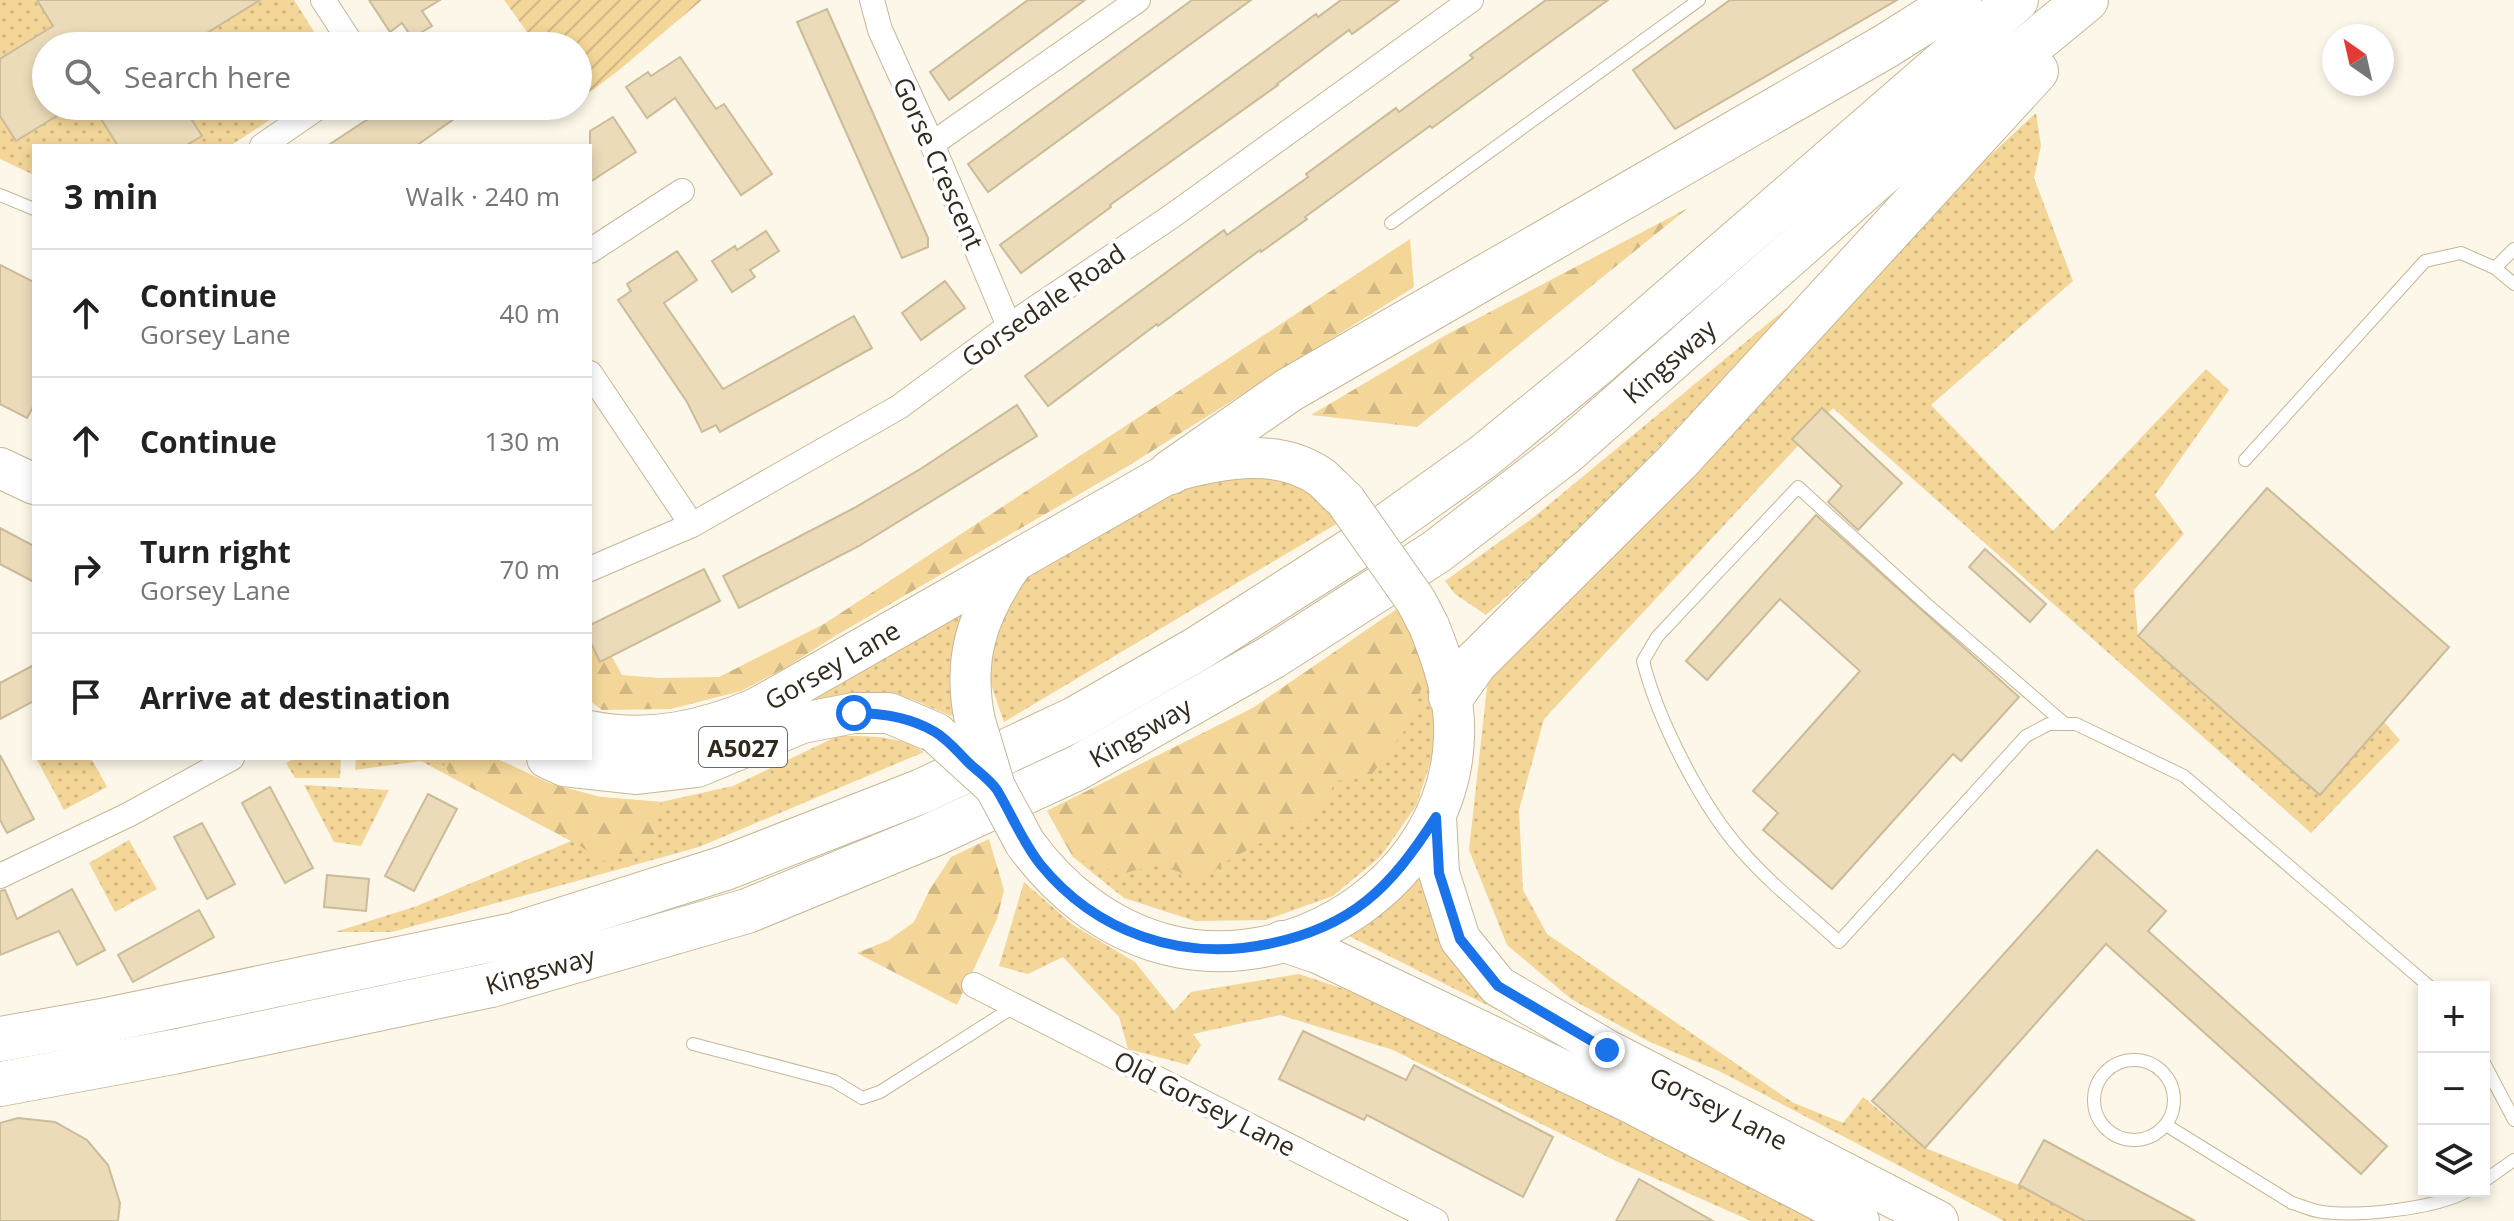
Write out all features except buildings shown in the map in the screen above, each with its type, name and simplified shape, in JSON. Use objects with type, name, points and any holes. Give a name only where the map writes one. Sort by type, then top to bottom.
[{"type":"highway","points":[[1171,472],[1289,390],[1886,46],[1959,0]]},
{"type":"highway","name":"Kingsway","points":[[0,1039],[102,1021],[525,932],[739,863],[922,791],[1075,719],[1197,649],[1341,558],[1483,457],[1611,352],[2016,0]]},
{"type":"highway","name":"Kingsway","points":[[0,1084],[188,1049],[491,985],[747,911],[932,835],[1077,768],[1272,657],[1436,552],[1566,452],[1975,91],[2086,0]]},
{"type":"highway","points":[[1451,697],[1475,663],[1678,461],[1953,159],[2103,0]]},
{"type":"main road","name":"Gorsey Lane","points":[[592,731],[615,736],[651,736],[726,721],[769,701],[1171,472],[1219,459],[1256,458],[1291,464],[1321,477],[1345,500],[1416,601],[1443,660],[1451,697],[1454,738],[1448,783],[1436,817],[1439,873],[1460,939],[1498,986],[1607,1050],[1938,1221]]},
{"type":"main road","points":[[0,468],[32,483]]},
{"type":"main road","points":[[1015,560],[993,592],[975,637],[969,664],[969,692],[975,721],[995,787],[1025,843],[1041,865],[1090,910],[1128,931],[1164,944],[1206,951],[1247,949],[1282,941],[1321,929],[1354,911],[1384,888],[1412,855],[1436,817]]},
{"type":"main road","name":"Gorsey Lane","points":[[551,760],[564,766],[637,774],[697,767],[802,723],[854,713],[889,713],[936,733],[995,787]]},
{"type":"main road","name":"Gorsey Lane","points":[[1282,941],[1320,954],[1629,1102],[1859,1221]]},
{"type":"street","points":[[323,0],[344,32]]},
{"type":"street","name":"Gorse Crescent","points":[[872,0],[880,30],[1009,326]]},
{"type":"street","points":[[932,144],[1138,0]]},
{"type":"street","name":"Gorsedale Road","points":[[592,568],[692,525],[899,407],[1009,326],[1172,216],[1471,0]]},
{"type":"street","points":[[265,144],[300,120]]},
{"type":"street","points":[[592,250],[682,191]]},
{"type":"street","points":[[592,376],[692,525]]},
{"type":"street","points":[[0,876],[128,815],[228,760]]},
{"type":"street","name":"Old Gorsey Lane","points":[[974,985],[1405,1214],[1436,1221]]},
{"type":"lane","points":[[1391,223],[1699,0]]},
{"type":"lane","points":[[0,195],[32,208]]},
{"type":"lane","points":[[2495,268],[2514,249]]},
{"type":"lane","points":[[2245,460],[2425,261],[2461,253],[2495,268],[2514,284]]},
{"type":"lane","points":[[2065,724],[1798,487],[1657,637],[1643,661],[1649,685],[1680,753],[1714,815],[1741,851],[1839,942],[2026,736],[2049,724],[2065,724],[2076,724],[2184,776],[2423,981]]},
{"type":"lane","points":[[693,1044],[834,1081],[862,1098],[880,1092],[1015,1006]]},
{"type":"lane","points":[[2131,1060],[2155,1065],[2165,1073],[2175,1097],[2174,1110],[2166,1125],[2149,1139],[2135,1141],[2121,1139],[2108,1131],[2099,1121],[2094,1108],[2094,1094],[2107,1070],[2131,1060]]},
{"type":"lane","points":[[2490,1074],[2514,1120]]},
{"type":"lane","points":[[2166,1125],[2292,1203],[2315,1211],[2338,1213],[2424,1206],[2450,1197]]},
{"type":"lane","points":[[2490,1177],[2514,1160]]},
{"type":"green space","points":[[0,0],[37,0],[53,26],[43,32],[32,32],[32,39],[0,59]]},
{"type":"green space","points":[[234,0],[294,0],[314,32],[201,32]]},
{"type":"green space","points":[[504,0],[702,0],[592,90],[592,32],[527,32]]},
{"type":"green space","points":[[2036,113],[2041,146],[2034,178],[2073,281],[1931,405],[2053,531],[2206,369],[2229,390],[2155,495],[2184,534],[2134,590],[2138,636],[2320,795],[2384,722],[2400,740],[2311,833],[1833,408],[1544,719],[1519,810],[1523,890],[1547,934],[1792,1102],[1843,1123],[1863,1097],[1925,1148],[2019,1185],[2085,1221],[2004,1221],[1721,1072],[1648,1041],[1571,999],[1507,945],[1469,850],[1488,678],[1985,160]]},
{"type":"green space","points":[[0,116],[16,141],[50,120],[102,120],[117,144],[32,144],[32,174],[0,159]]},
{"type":"green space","points":[[192,120],[270,120],[233,144],[188,144],[201,135]]},
{"type":"green space","points":[[1688,208],[1417,427],[1311,415],[1446,335]]},
{"type":"green space","points":[[1410,239],[1414,287],[1128,466],[785,668],[741,691],[671,709],[602,710],[592,702],[592,621],[622,675],[659,678],[719,677],[824,624]]},
{"type":"green space","points":[[1794,302],[1605,502],[1486,615],[1455,594],[1445,581],[1534,517]]},
{"type":"green space","points":[[1284,472],[1343,520],[1004,722],[989,679],[997,622],[1031,571],[1189,477]]},
{"type":"green space","points":[[970,601],[961,709],[951,716],[911,699],[862,694],[773,718]]},
{"type":"green space","points":[[1403,605],[1430,665],[1438,740],[1416,806],[1381,856],[1333,896],[1266,920],[1195,921],[1124,898],[1073,857],[1047,811],[1253,708]]},
{"type":"green space","points":[[1403,605],[1430,665],[1408,726],[1370,777],[1336,781],[1318,812],[1225,862],[1202,882],[1160,864],[1121,874],[1073,857],[1047,811],[1253,708]]},
{"type":"green space","points":[[838,736],[893,739],[924,752],[699,847],[392,932],[335,932],[417,906],[571,841],[421,761],[355,770],[356,760],[499,760],[551,784],[600,797],[661,802],[733,786]]},
{"type":"green space","points":[[37,760],[92,760],[107,787],[64,810]]},
{"type":"green space","points":[[291,760],[341,760],[340,778],[295,778],[286,763]]},
{"type":"green space","points":[[442,760],[499,760],[551,784],[600,797],[661,802],[655,833],[629,857],[603,861],[572,841],[451,777]]},
{"type":"green space","points":[[304,785],[389,790],[361,846],[334,842]]},
{"type":"green space","points":[[989,839],[1004,890],[997,919],[957,1005],[857,953],[889,940],[914,922],[930,889],[951,857]]},
{"type":"green space","points":[[129,840],[157,889],[115,912],[89,863]]},
{"type":"green space","points":[[1428,860],[1502,1005],[1501,1012],[1349,936],[1347,931]]},
{"type":"green space","points":[[1024,882],[1073,925],[1135,962],[1174,1011],[1191,992],[1299,974],[1374,999],[1825,1221],[1751,1221],[1616,1161],[1393,1050],[1280,1015],[1193,1034],[1201,1045],[1188,1065],[1128,1049],[1119,1017],[1063,957],[1028,974],[999,966]]},
{"type":"route","points":[[854,713],[889,713],[936,733],[995,787],[1025,843],[1060,884],[1090,910],[1128,931],[1164,944],[1206,951],[1247,949],[1321,929],[1354,911],[1384,888],[1412,855],[1436,817],[1439,873],[1460,939],[1498,986],[1607,1050]]}]
